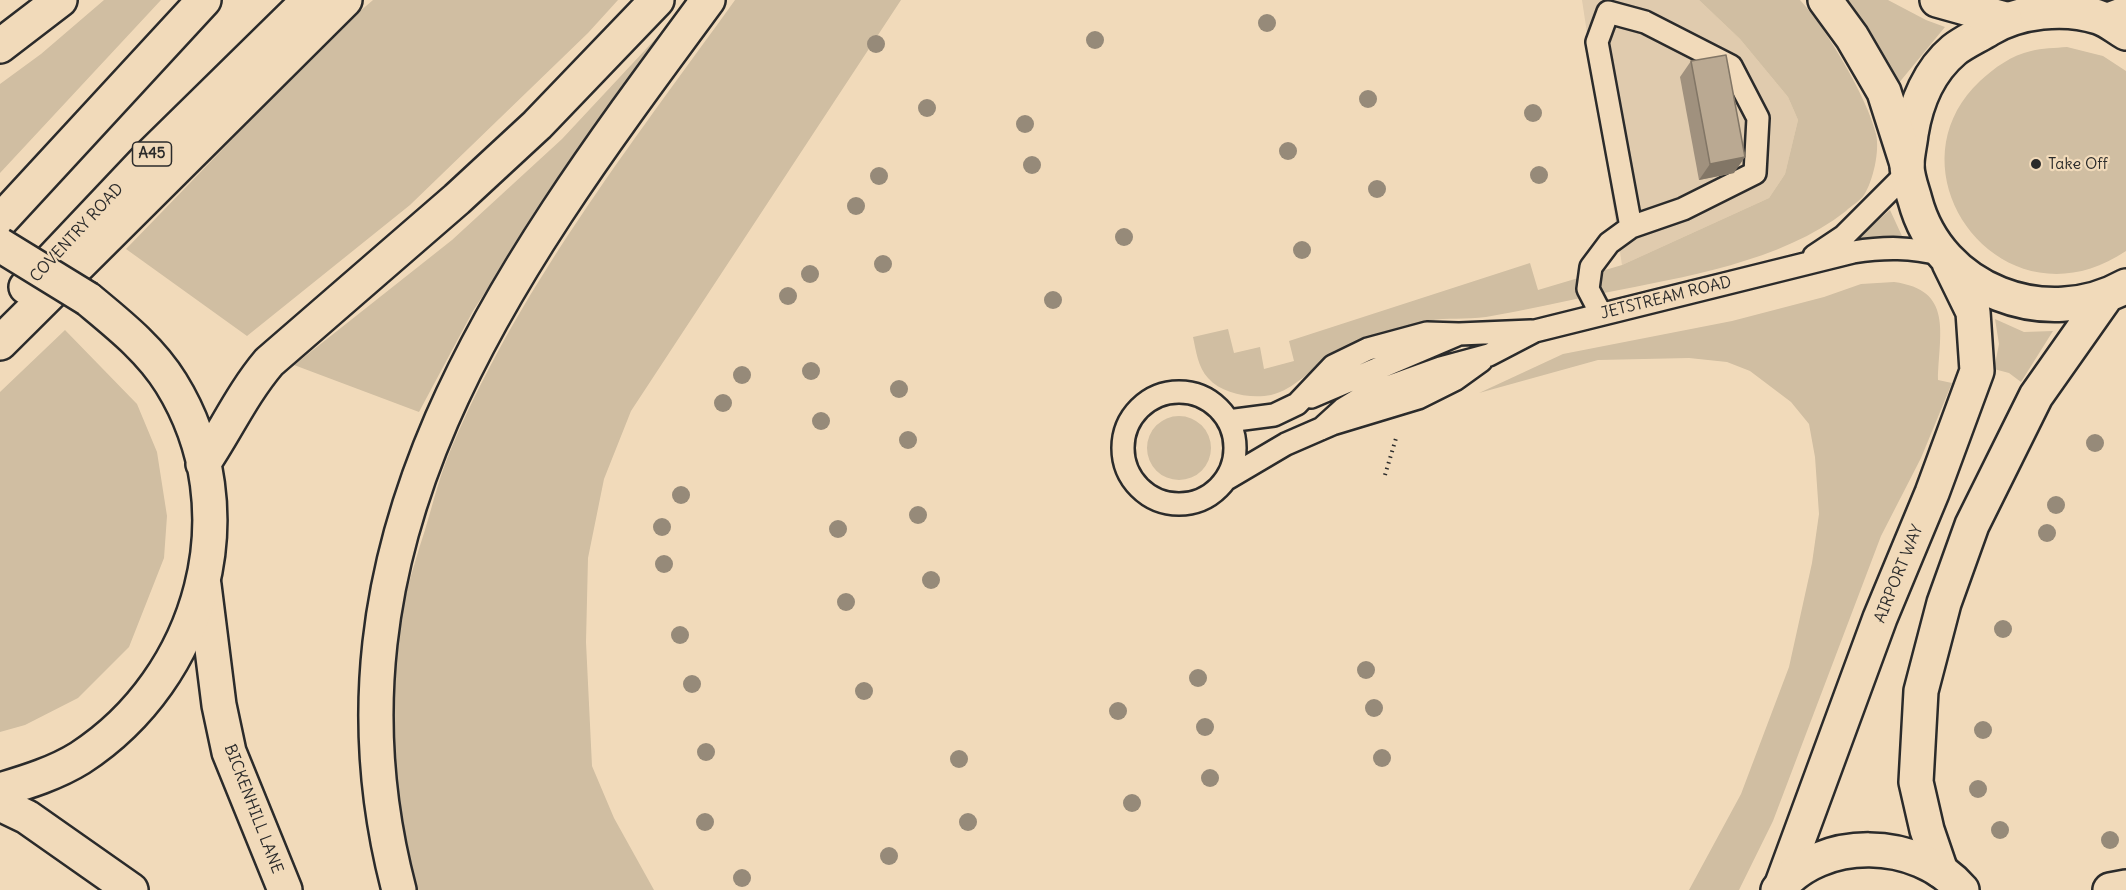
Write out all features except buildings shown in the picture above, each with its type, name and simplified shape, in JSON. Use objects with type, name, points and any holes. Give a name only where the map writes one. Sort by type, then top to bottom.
[{"type":"main road","points":[[0,46],[60,0]]},
{"type":"main road","points":[[0,221],[204,0]]},
{"type":"main road","name":"COVENTRY ROAD","points":[[0,314],[147,159],[309,0]]},
{"type":"main road","points":[[0,342],[345,0]]},
{"type":"main road","points":[[203,464],[224,434],[250,385],[269,362],[457,199],[537,125],[657,0]]},
{"type":"main road","points":[[399,890],[390,858],[376,763],[375,713],[384,607],[403,524],[436,432],[477,342],[508,286],[608,135],[708,0]]},
{"type":"main road","name":"AIRPORT WAY","points":[[1780,887],[1880,618],[1932,493],[1977,371],[1973,312],[1945,259],[1920,220],[1884,92],[1852,38],[1825,0]]},
{"type":"main road","points":[[1937,0],[2005,19]]},
{"type":"main road","points":[[1907,169],[1915,110],[1930,79],[1954,51],[2005,19],[2055,10],[2117,19]]},
{"type":"main road","points":[[0,245],[88,299],[133,336],[170,381],[193,428],[203,464],[211,511],[204,585],[194,619],[179,648],[127,719],[79,758],[41,777],[0,790]]},
{"type":"main road","points":[[1945,259],[2002,297],[2053,306],[2115,292]]},
{"type":"main road","points":[[1960,883],[1927,830],[1916,782],[1921,691],[1944,603],[1972,525],[2036,396],[2115,292]]},
{"type":"main road","name":"BICKENHILL LANE","points":[[204,585],[219,705],[229,752],[285,890]]},
{"type":"main road","points":[[0,804],[27,817],[131,890]]},
{"type":"main road","points":[[1780,887],[1810,864],[1843,852],[1877,849],[1911,856],[1960,883]]},
{"type":"main road","points":[[2110,890],[2126,887]]},
{"type":"lane","points":[[1601,314],[1588,289],[1591,267],[1610,243],[1631,228],[1683,209],[1755,173],[1758,118],[1731,66],[1645,22],[1608,12],[1597,42],[1631,228]]},
{"type":"lane","name":"JETSTREAM ROAD","points":[[1798,267],[1844,236],[1907,169]]},
{"type":"lane","name":"JETSTREAM ROAD","points":[[1535,331],[1884,247],[1917,248],[1945,259]]},
{"type":"lane","points":[[1228,421],[1274,415],[1297,404],[1334,366],[1368,349],[1427,333],[1535,331]]},
{"type":"lane","points":[[1226,480],[1231,470],[1235,449],[1228,421],[1214,403],[1194,393],[1175,392],[1155,397],[1143,404],[1130,419],[1124,432],[1122,450],[1130,477],[1141,491],[1157,500],[1175,504],[1194,503],[1275,450],[1321,429],[1343,409],[1366,395],[1442,368],[1489,355],[1535,331]]},
{"type":"path","points":[[1384,475],[1399,430]]},
{"type":"shaded area","points":[[104,0],[161,0],[0,173],[0,84],[41,54]]},
{"type":"shaded area","points":[[373,0],[618,0],[588,33],[410,205],[247,336],[126,249],[338,30]]},
{"type":"shaded area","points":[[735,0],[901,0],[631,411],[604,479],[588,558],[586,642],[592,766],[614,818],[654,890],[416,890],[404,834],[393,746],[394,660],[406,594],[447,459],[506,337],[540,279],[616,165]]},
{"type":"shaded area","points":[[1582,0],[1699,0],[1740,39],[1788,97],[1798,120],[1785,174],[1769,198],[1622,265]]},
{"type":"shaded area","points":[[1699,0],[1800,0],[1822,28],[1864,101],[1877,141],[1875,166],[1867,189],[1862,197],[1846,211],[1820,229],[1792,243],[1731,265],[1666,281],[1501,314],[1479,318],[1435,320],[1391,330],[1343,350],[1288,388],[1271,395],[1237,394],[1221,388],[1208,378],[1198,359],[1193,337],[1228,329],[1234,353],[1260,347],[1264,369],[1294,361],[1289,341],[1530,263],[1538,290],[1622,265],[1769,198],[1785,174],[1798,120],[1788,97],[1740,39]]},
{"type":"shaded area","points":[[1845,0],[1888,0],[1926,20],[1945,27],[1898,84]]},
{"type":"shaded area","points":[[688,4],[559,178],[473,311],[419,412],[294,365],[452,240],[562,139]]},
{"type":"shaded area","points":[[2067,47],[2103,56],[2126,71],[2126,251],[2080,271],[2038,272],[2000,258],[1970,231],[1951,197],[1945,158],[1953,118],[1980,81],[1997,67],[2024,53]]},
{"type":"shaded area","points":[[1890,210],[1902,236],[1848,246]]},
{"type":"shaded area","points":[[1894,282],[1913,287],[1926,294],[1935,304],[1940,330],[1938,380],[1952,383],[1921,458],[1881,536],[1773,821],[1739,890],[1689,890],[1741,794],[1789,667],[1812,563],[1819,514],[1815,457],[1809,424],[1791,402],[1750,371],[1727,362],[1689,358],[1598,360],[1479,393],[1563,354],[1732,321],[1824,297],[1861,284]]},
{"type":"shaded area","points":[[1995,319],[2024,332],[2053,331],[2021,382],[2009,373],[1994,369],[1999,344]]},
{"type":"shaded area","points":[[65,330],[137,404],[157,452],[167,516],[164,558],[129,647],[78,698],[25,725],[0,732],[0,392]]},
{"type":"shaded area","points":[[1173,416],[1185,416],[1202,425],[1209,436],[1211,448],[1209,460],[1202,471],[1185,480],[1173,480],[1161,475],[1152,466],[1147,454],[1147,442],[1152,430],[1161,421]]},
{"type":"place","name":"Take Off","points":[[2036,164]]}]
